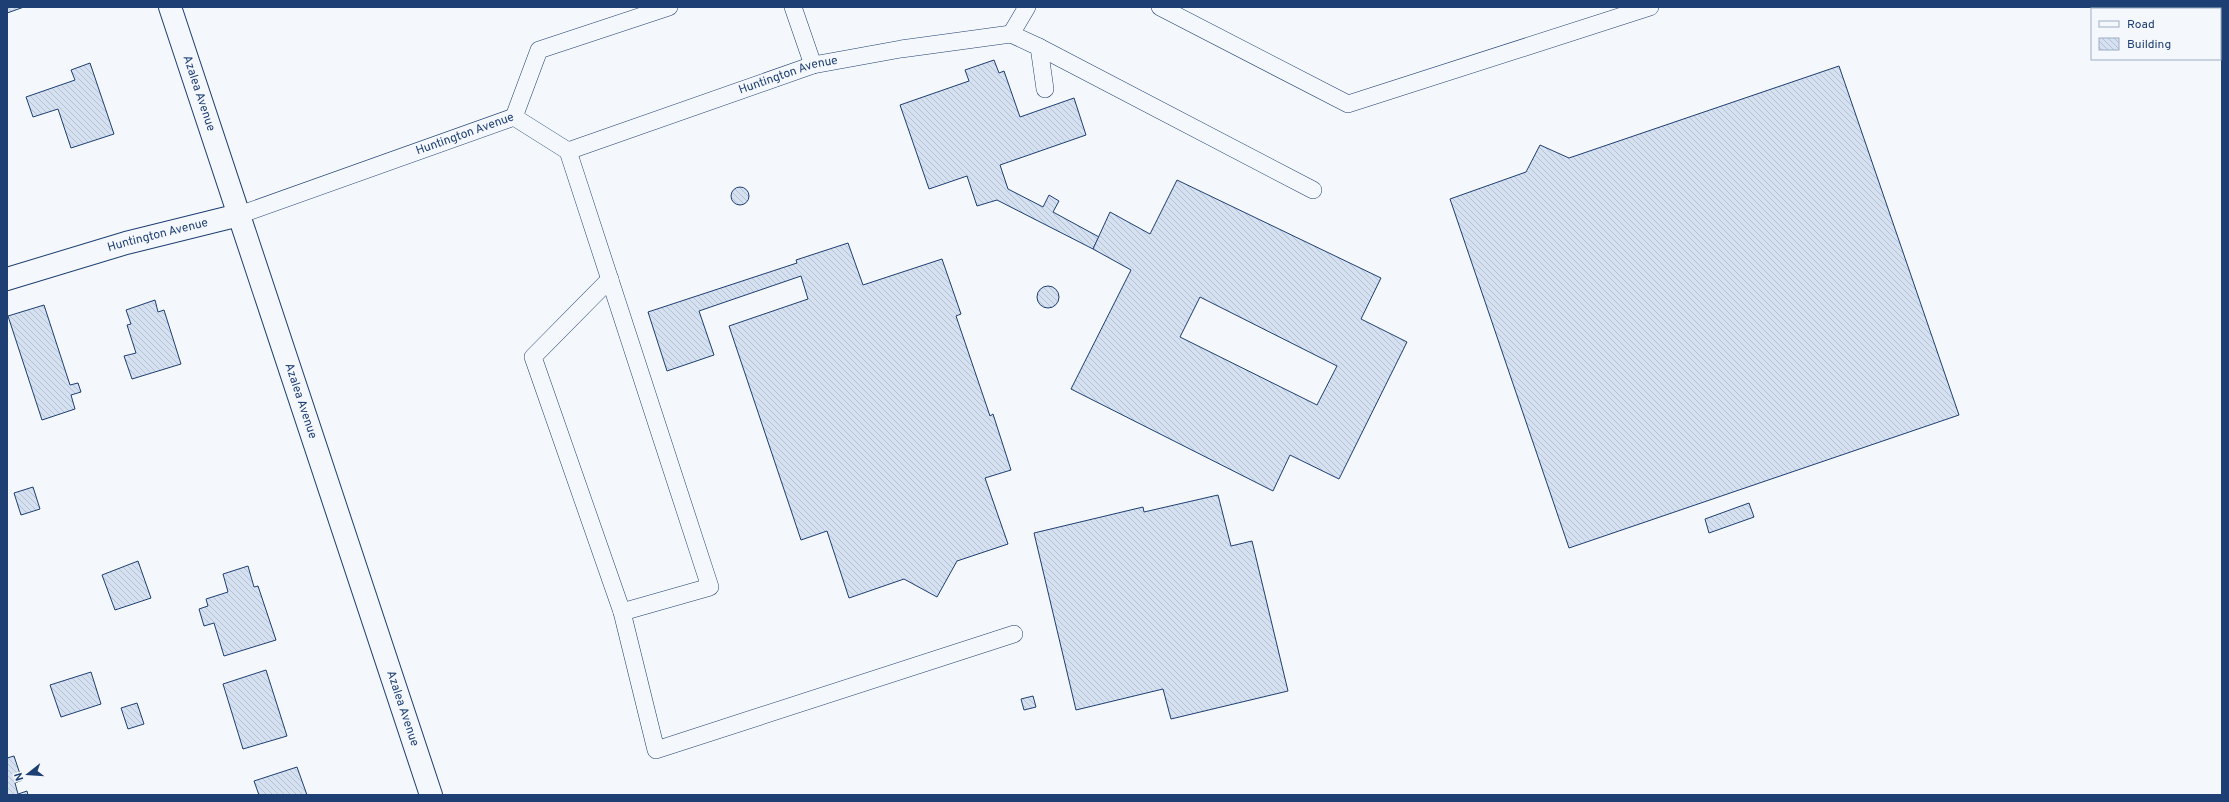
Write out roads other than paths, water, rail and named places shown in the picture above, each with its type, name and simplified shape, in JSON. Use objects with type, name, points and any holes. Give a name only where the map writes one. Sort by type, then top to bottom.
[{"type":"main road","name":"Azalea Avenue","points":[[170,7],[431,795]]},
{"type":"main road","name":"Huntington Avenue","points":[[7,279],[126,243],[239,215]]},
{"type":"lane","points":[[514,117],[539,50],[669,7]]},
{"type":"lane","points":[[793,7],[813,65]]},
{"type":"lane","points":[[1027,7],[1011,34],[1313,190]]},
{"type":"lane","points":[[1160,7],[1348,104],[1650,7]]},
{"type":"lane","name":"Huntington Avenue","points":[[239,215],[514,117],[568,151],[813,65],[901,49],[1011,34]]},
{"type":"lane","points":[[1038,47],[1045,89]]},
{"type":"lane","points":[[568,151],[710,587],[622,612]]},
{"type":"lane","points":[[610,279],[533,357],[622,612],[656,750],[1014,634]]}]
